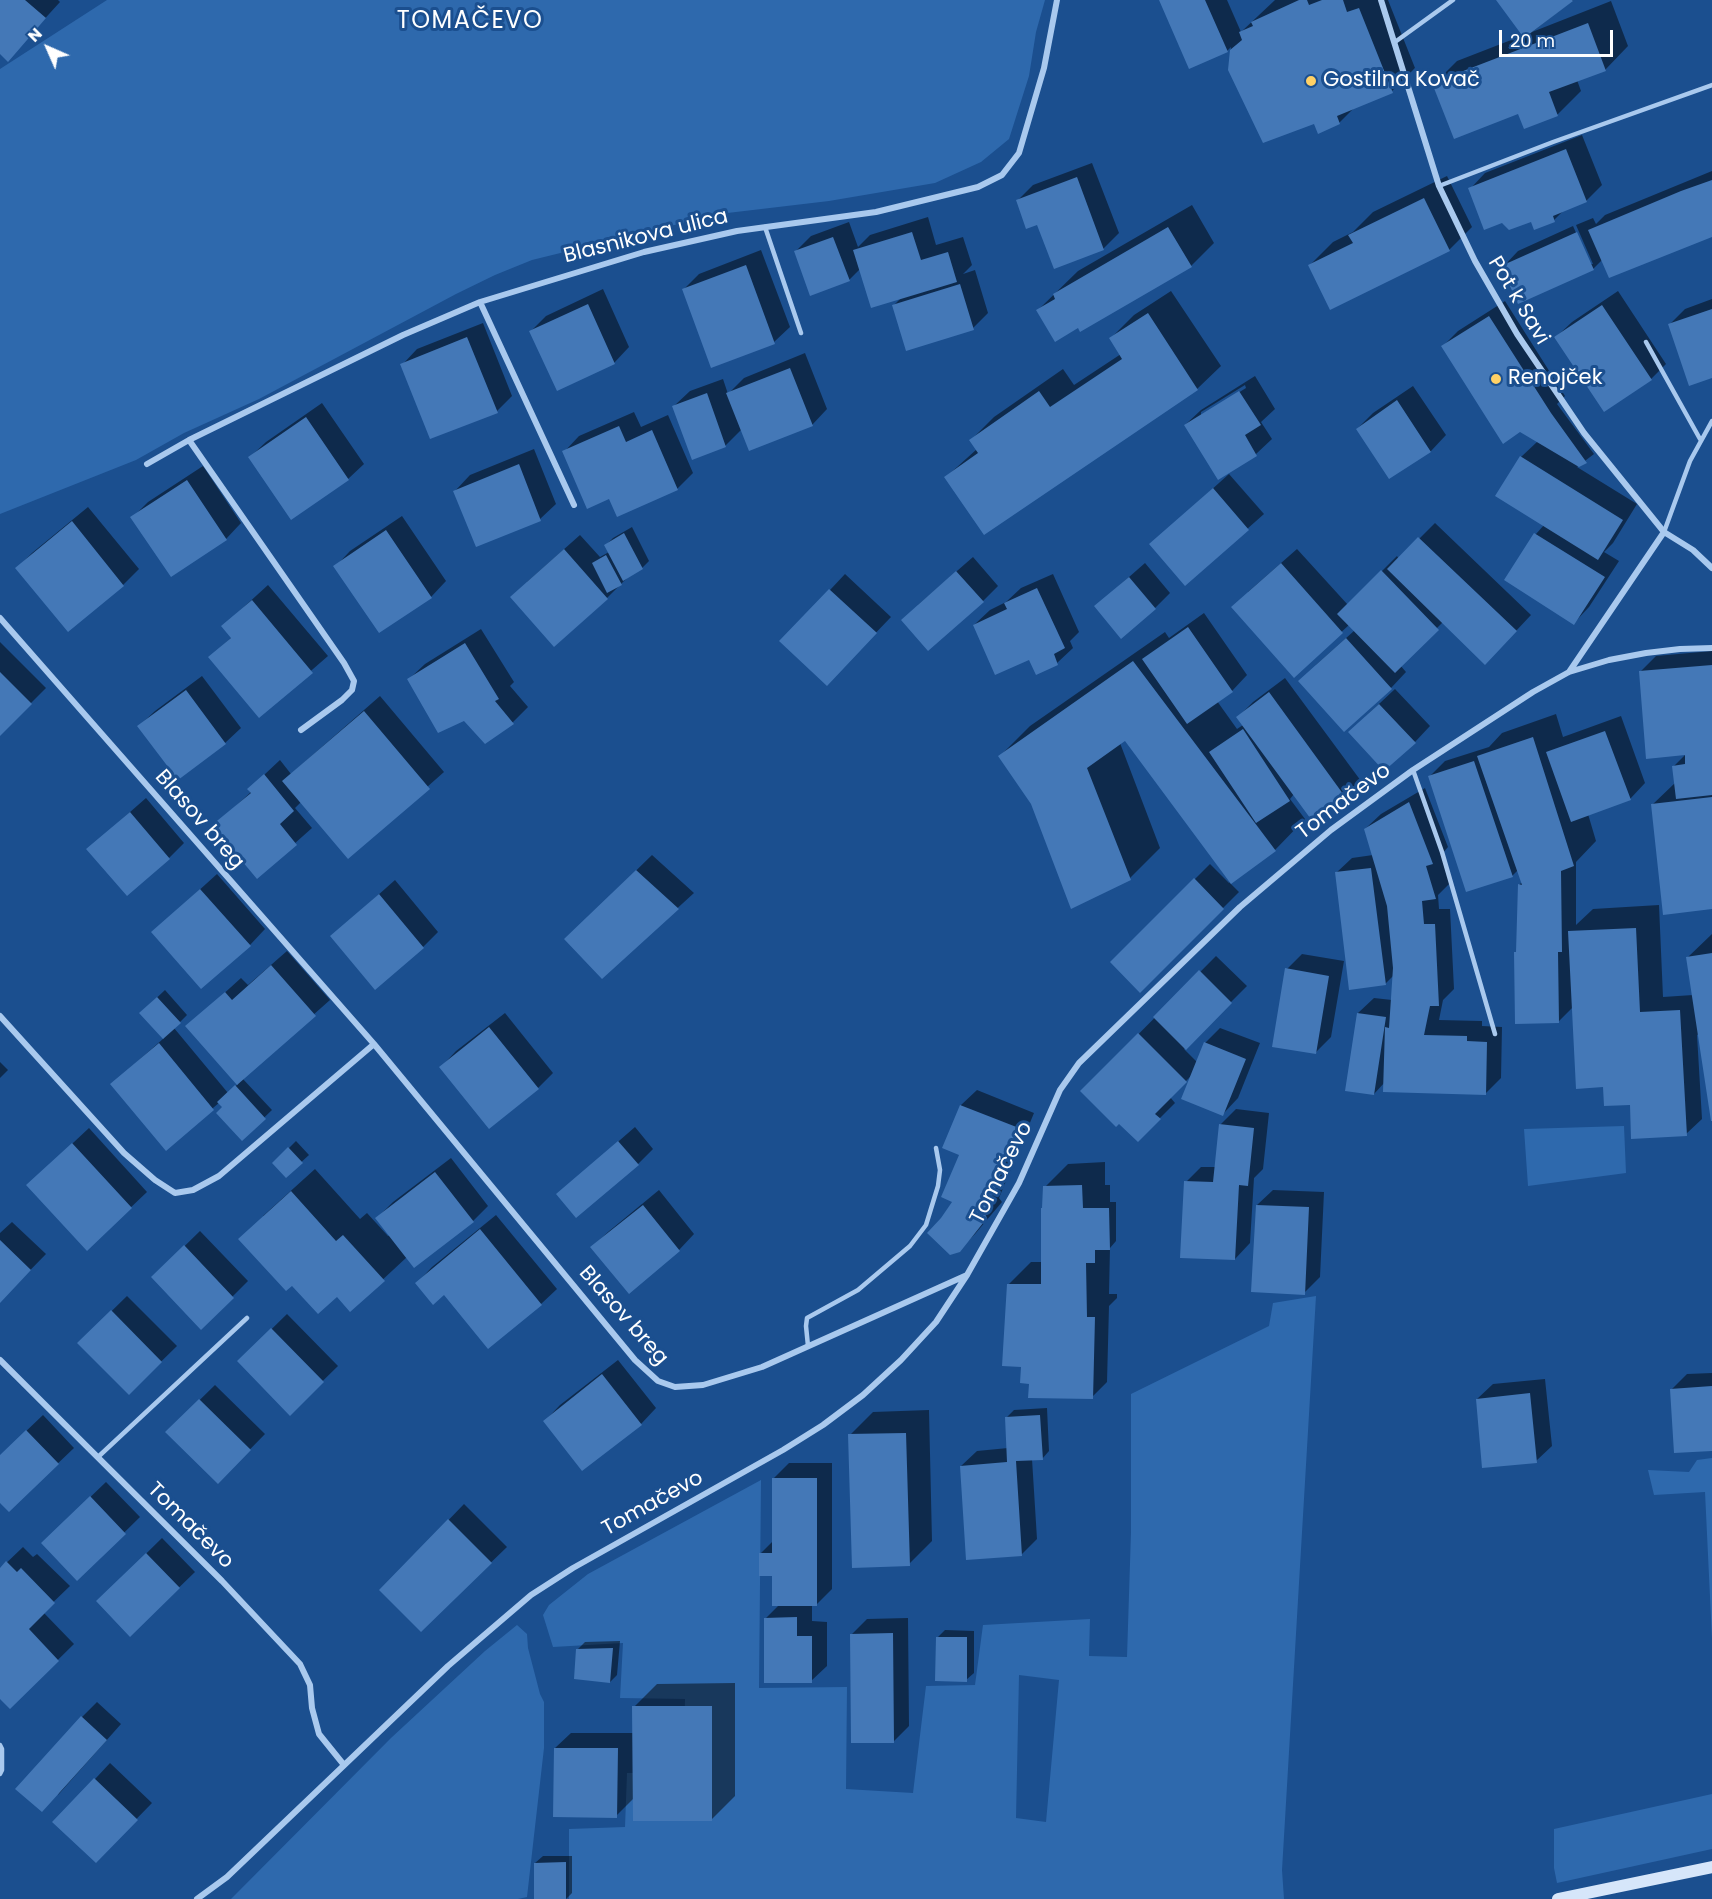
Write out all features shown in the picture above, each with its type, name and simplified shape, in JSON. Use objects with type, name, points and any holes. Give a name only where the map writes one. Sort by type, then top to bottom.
[{"type":"street","name":"Blasnikova ulica","points":[[147,464],[189,440],[403,335],[480,302],[644,252],[736,231],[876,212],[978,187],[1002,175],[1019,153],[1044,68],[1058,0]]},
{"type":"street","name":"Pot k Savi","points":[[1381,0],[1439,186],[1475,261],[1517,334],[1584,433],[1665,532],[1692,550],[1712,568]]},
{"type":"street","points":[[480,302],[574,505]]},
{"type":"street","points":[[189,440],[344,663],[354,681],[352,690],[342,700],[301,730]]},
{"type":"street","points":[[1569,672],[1665,532]]},
{"type":"street","name":"Blasov breg","points":[[0,618],[374,1044],[635,1360],[658,1381],[675,1387],[703,1385],[762,1367],[968,1275]]},
{"type":"street","name":"Tomačevo","points":[[197,1899],[227,1877],[448,1666],[531,1595],[573,1568],[783,1450],[823,1425],[863,1395],[901,1360],[936,1322],[968,1275],[1019,1183],[1060,1090],[1079,1063],[1240,907],[1331,830],[1413,770],[1533,692],[1569,672],[1609,660],[1646,653],[1712,648]]},
{"type":"street","points":[[0,1016],[124,1153],[155,1180],[175,1193],[193,1190],[219,1176],[374,1044]]},
{"type":"street","name":"Tomačevo","points":[[0,1360],[222,1581],[300,1664],[310,1686],[312,1708],[320,1734],[344,1765]]},
{"type":"street","points":[[1558,1899],[1712,1867]]},
{"type":"lane","points":[[1395,42],[1453,0]]},
{"type":"lane","points":[[1439,186],[1712,84]]},
{"type":"lane","points":[[765,227],[801,333]]},
{"type":"lane","points":[[1646,342],[1700,439]]},
{"type":"lane","points":[[1665,532],[1682,480],[1700,439],[1712,421]]},
{"type":"lane","points":[[1413,770],[1442,852],[1495,1034]]},
{"type":"lane","points":[[808,1346],[807,1318],[858,1290],[910,1246],[926,1225],[938,1186],[940,1170],[936,1148]]},
{"type":"lane","points":[[98,1457],[248,1318]]},
{"type":"lane","points":[[0,1745],[2,1749],[0,1774]]},
{"type":"shaded area","points":[[107,0],[1045,0],[1036,32],[1029,76],[1009,139],[981,162],[935,183],[829,201],[719,214],[532,260],[456,294],[259,399],[184,433],[136,460],[0,514],[0,69]]},
{"type":"shaded area","points":[[1624,1126],[1626,1173],[1528,1186],[1524,1129]]},
{"type":"shaded area","points":[[1316,1296],[1282,1870],[1284,1899],[569,1899],[569,1829],[625,1827],[627,1773],[683,1772],[685,1699],[620,1698],[623,1643],[553,1647],[543,1615],[549,1605],[588,1574],[761,1480],[759,1688],[847,1687],[846,1789],[913,1793],[926,1686],[975,1685],[983,1625],[1090,1619],[1089,1656],[1127,1657],[1131,1532],[1131,1394],[1269,1326],[1273,1303]],"holes":[[[1019,1675],[1059,1680],[1046,1822],[1016,1818]]]},
{"type":"shaded area","points":[[1712,1458],[1712,1639],[1705,1492],[1654,1495],[1648,1470],[1689,1472],[1697,1460]]},
{"type":"shaded area","points":[[517,1625],[527,1634],[528,1648],[544,1702],[544,1748],[527,1897],[518,1899],[231,1899],[391,1738],[485,1651]]},
{"type":"shaded area","points":[[1712,1794],[1712,1849],[1557,1883],[1554,1868],[1554,1829]]},
{"type":"building","points":[[0,0],[25,0],[46,18],[8,62],[0,54]]},
{"type":"building","points":[[1159,0],[1205,0],[1228,52],[1189,69]]},
{"type":"building","name":"Gostilna Kovač","points":[[1299,0],[1307,0],[1309,5],[1322,0],[1343,0],[1347,12],[1359,8],[1393,93],[1337,116],[1340,124],[1318,134],[1314,124],[1263,143],[1228,70],[1230,50],[1242,40],[1239,32],[1253,26],[1251,22]]},
{"type":"building","points":[[1496,0],[1572,0],[1573,1],[1524,38]]},
{"type":"building","points":[[1588,23],[1606,71],[1549,92],[1558,116],[1524,129],[1518,114],[1454,139],[1432,83]]},
{"type":"building","points":[[1566,149],[1587,202],[1553,216],[1555,222],[1534,230],[1531,222],[1509,230],[1502,223],[1484,230],[1468,188]]},
{"type":"building","points":[[1077,177],[1104,250],[1054,269],[1037,225],[1026,229],[1016,200]]},
{"type":"building","points":[[1712,180],[1712,237],[1609,278],[1588,230]]},
{"type":"building","points":[[1424,198],[1450,251],[1330,310],[1308,265],[1353,243],[1348,235]]},
{"type":"building","points":[[1168,227],[1192,267],[1080,332],[1078,328],[1055,342],[1036,310],[1055,299],[1053,294]]},
{"type":"building","points":[[912,232],[921,260],[948,252],[957,282],[871,308],[853,250]]},
{"type":"building","points":[[1577,232],[1594,270],[1518,304],[1501,266]]},
{"type":"building","points":[[833,237],[850,281],[810,296],[794,251]]},
{"type":"building","points":[[746,265],[775,344],[711,368],[682,289]]},
{"type":"building","points":[[960,284],[974,330],[906,351],[892,305]]},
{"type":"building","points":[[588,304],[615,364],[557,391],[529,331]]},
{"type":"building","points":[[1602,305],[1652,380],[1604,412],[1554,337]]},
{"type":"building","points":[[1712,309],[1712,378],[1689,386],[1668,324]]},
{"type":"building","points":[[1148,313],[1198,390],[984,535],[944,477],[978,453],[969,440],[1039,391],[1050,407],[1122,359],[1109,338]]},
{"type":"building","name":"Renojček","points":[[1489,316],[1551,413],[1587,463],[1579,467],[1520,432],[1503,444],[1441,346]]},
{"type":"building","points":[[467,337],[498,413],[430,439],[400,364]]},
{"type":"building","points":[[790,368],[813,426],[749,451],[726,393]]},
{"type":"building","points":[[1239,391],[1261,425],[1245,435],[1257,456],[1218,480],[1184,425]]},
{"type":"building","points":[[707,393],[726,447],[692,460],[672,406]]},
{"type":"building","points":[[1397,400],[1431,452],[1389,479],[1356,429]]},
{"type":"building","points":[[306,417],[349,480],[291,520],[248,457]]},
{"type":"building","points":[[619,426],[626,442],[652,430],[678,490],[617,517],[609,499],[587,509],[562,451]]},
{"type":"building","points":[[1520,456],[1623,520],[1598,560],[1495,496]]},
{"type":"building","points":[[519,464],[541,521],[476,547],[453,491]]},
{"type":"building","points":[[187,480],[227,540],[171,577],[130,517]]},
{"type":"building","points":[[1213,488],[1249,530],[1185,586],[1149,544]]},
{"type":"building","points":[[72,521],[124,586],[68,632],[15,568]]},
{"type":"building","points":[[386,530],[432,598],[379,633],[333,566]]},
{"type":"building","points":[[624,533],[643,569],[623,581],[604,545]]},
{"type":"building","points":[[1534,533],[1605,577],[1574,625],[1504,580]]},
{"type":"building","points":[[1418,537],[1517,631],[1485,665],[1387,569]]},
{"type":"building","points":[[564,549],[608,599],[554,647],[510,597]]},
{"type":"building","points":[[606,555],[622,585],[607,593],[592,563]]},
{"type":"building","points":[[1281,563],[1343,633],[1294,678],[1231,607]]},
{"type":"building","points":[[1381,570],[1439,630],[1395,673],[1337,614]]},
{"type":"building","points":[[956,571],[984,602],[928,651],[901,620]]},
{"type":"building","points":[[1129,577],[1156,609],[1121,639],[1094,606]]},
{"type":"building","points":[[1037,588],[1065,648],[1054,654],[1058,665],[1036,675],[1029,660],[995,675],[973,625],[1007,609],[1004,603]]},
{"type":"building","points":[[829,589],[877,633],[827,686],[779,641]]},
{"type":"building","points":[[252,600],[313,673],[259,718],[208,657],[231,638],[221,626]]},
{"type":"building","points":[[1188,627],[1233,692],[1187,724],[1142,659]]},
{"type":"building","points":[[1346,638],[1392,689],[1344,732],[1298,681]]},
{"type":"building","points":[[465,643],[499,699],[495,701],[514,724],[485,744],[464,721],[438,733],[407,679]]},
{"type":"building","points":[[1133,661],[1276,851],[1231,884],[1125,741],[1087,768],[1131,880],[1071,909],[1031,804],[998,756]]},
{"type":"building","points":[[1712,665],[1712,795],[1676,799],[1672,766],[1685,764],[1685,755],[1646,759],[1639,671]]},
{"type":"building","points":[[0,672],[32,704],[0,736]]},
{"type":"building","points":[[186,690],[226,744],[178,780],[137,726]]},
{"type":"building","points":[[1269,692],[1346,798],[1313,822],[1236,717]]},
{"type":"building","points":[[1379,704],[1416,743],[1384,771],[1348,732]]},
{"type":"building","points":[[364,711],[430,789],[348,859],[282,781]]},
{"type":"building","points":[[1243,729],[1290,801],[1256,823],[1209,752]]},
{"type":"building","points":[[1605,731],[1631,800],[1571,822],[1546,752]]},
{"type":"building","points":[[1533,737],[1574,866],[1561,871],[1562,952],[1558,952],[1559,1023],[1515,1024],[1514,952],[1516,952],[1518,884],[1522,885],[1477,756]]},
{"type":"building","points":[[1474,761],[1513,877],[1466,892],[1428,776]]},
{"type":"building","points":[[264,774],[294,811],[280,824],[297,845],[257,879],[212,825],[251,793],[247,789]]},
{"type":"building","points":[[1712,797],[1712,909],[1663,915],[1651,804]]},
{"type":"building","points":[[1409,802],[1433,864],[1426,866],[1436,899],[1422,901],[1424,924],[1435,924],[1439,1006],[1430,1006],[1424,1035],[1467,1036],[1467,1041],[1487,1042],[1486,1095],[1383,1092],[1385,1027],[1389,1028],[1393,968],[1387,906],[1364,829]]},
{"type":"building","points":[[130,812],[170,859],[127,896],[86,849]]},
{"type":"building","points":[[1371,868],[1386,985],[1349,990],[1335,872]]},
{"type":"building","points":[[636,870],[679,909],[602,979],[564,939]]},
{"type":"building","points":[[1194,878],[1224,909],[1140,993],[1110,962]]},
{"type":"building","points":[[200,889],[251,946],[201,989],[151,932]]},
{"type":"building","points":[[379,894],[424,948],[375,990],[330,936]]},
{"type":"building","points":[[1636,928],[1640,1012],[1680,1010],[1687,1136],[1631,1139],[1630,1105],[1604,1106],[1603,1087],[1576,1089],[1568,931]]},
{"type":"building","points":[[1712,953],[1712,1121],[1711,1121],[1686,957]]},
{"type":"building","points":[[271,965],[316,1016],[237,1085],[185,1026],[225,992],[232,1000]]},
{"type":"building","points":[[1285,968],[1329,976],[1316,1054],[1272,1047]]},
{"type":"building","points":[[1199,970],[1232,1003],[1186,1050],[1153,1017]]},
{"type":"building","points":[[157,997],[181,1023],[163,1039],[139,1013]]},
{"type":"building","points":[[1357,1013],[1386,1017],[1374,1095],[1345,1091]]},
{"type":"building","points":[[489,1027],[539,1089],[489,1129],[439,1067]]},
{"type":"building","points":[[1138,1033],[1187,1082],[1155,1114],[1161,1119],[1138,1142],[1119,1124],[1116,1127],[1080,1091]]},
{"type":"building","points":[[1204,1042],[1246,1059],[1223,1116],[1181,1099]]},
{"type":"building","points":[[159,1043],[214,1110],[166,1151],[110,1084]]},
{"type":"building","points":[[235,1085],[266,1119],[242,1141],[216,1113],[222,1107],[217,1102]]},
{"type":"building","points":[[960,1105],[1019,1128],[985,1214],[987,1218],[960,1252],[950,1255],[927,1233],[952,1202],[941,1197],[959,1155],[942,1148]]},
{"type":"building","points":[[1219,1124],[1254,1128],[1248,1186],[1239,1185],[1235,1260],[1180,1258],[1184,1181],[1213,1182]]},
{"type":"building","points":[[618,1141],[639,1165],[576,1218],[556,1194]]},
{"type":"building","points":[[72,1143],[132,1208],[87,1251],[26,1185]]},
{"type":"building","points":[[288,1147],[303,1163],[286,1178],[272,1163]]},
{"type":"building","points":[[435,1172],[474,1222],[414,1268],[375,1218]]},
{"type":"building","points":[[1082,1185],[1083,1208],[1109,1208],[1110,1250],[1095,1250],[1095,1263],[1086,1263],[1087,1317],[1095,1317],[1093,1399],[1028,1398],[1029,1384],[1020,1383],[1021,1367],[1002,1366],[1007,1284],[1041,1284],[1043,1186]]},
{"type":"building","points":[[291,1191],[336,1241],[343,1235],[385,1281],[350,1312],[337,1297],[318,1314],[292,1286],[286,1291],[238,1239]]},
{"type":"building","points":[[643,1205],[680,1251],[629,1294],[590,1247]]},
{"type":"building","points":[[1256,1205],[1309,1207],[1305,1295],[1251,1292]]},
{"type":"building","points":[[480,1229],[542,1305],[488,1349],[444,1295],[433,1305],[415,1283]]},
{"type":"building","points":[[0,1240],[31,1270],[0,1303]]},
{"type":"building","points":[[184,1245],[234,1298],[201,1330],[151,1277]]},
{"type":"building","points":[[111,1310],[162,1362],[129,1395],[77,1343]]},
{"type":"building","points":[[271,1328],[324,1382],[290,1416],[237,1361]]},
{"type":"building","points":[[602,1374],[642,1425],[582,1471],[543,1421]]},
{"type":"building","points":[[1712,1386],[1712,1451],[1674,1453],[1670,1389]]},
{"type":"building","points":[[1530,1393],[1537,1463],[1482,1468],[1476,1399]]},
{"type":"building","points":[[199,1399],[251,1450],[218,1484],[165,1432]]},
{"type":"building","points":[[1040,1415],[1043,1460],[1016,1461],[1022,1556],[966,1560],[960,1466],[1007,1462],[1005,1417]]},
{"type":"building","points":[[26,1430],[59,1464],[9,1512],[0,1503],[0,1455]]},
{"type":"building","points":[[906,1433],[910,1566],[852,1568],[848,1434]]},
{"type":"building","points":[[772,1478],[817,1478],[817,1606],[772,1606],[772,1576],[759,1576],[759,1553],[772,1553]]},
{"type":"building","points":[[90,1496],[126,1534],[77,1581],[41,1543]]},
{"type":"building","points":[[448,1519],[492,1563],[421,1632],[379,1590]]},
{"type":"building","points":[[146,1553],[180,1588],[130,1637],[96,1601]]},
{"type":"building","points":[[6,1561],[17,1572],[21,1568],[55,1603],[29,1629],[59,1661],[10,1709],[0,1699],[0,1568]]},
{"type":"building","points":[[797,1617],[797,1636],[812,1636],[812,1683],[764,1683],[764,1618]]},
{"type":"building","points":[[893,1633],[894,1743],[851,1743],[850,1634]]},
{"type":"building","points":[[936,1637],[967,1637],[967,1682],[935,1681]]},
{"type":"building","points":[[613,1648],[610,1683],[574,1679],[576,1649]]},
{"type":"building","points":[[632,1706],[712,1706],[712,1821],[633,1821]]},
{"type":"building","points":[[81,1716],[107,1740],[42,1812],[15,1789]]},
{"type":"building","points":[[554,1748],[618,1748],[617,1818],[553,1817]]},
{"type":"building","points":[[94,1778],[138,1820],[96,1863],[52,1822]]},
{"type":"building","points":[[566,1862],[566,1899],[534,1899],[534,1863]]},
{"type":"place","name":"Gostilna Kovač","points":[[1311,81]]},
{"type":"place","name":"Renojček","points":[[1496,379]]},
{"type":"district","name":"TOMAČEVO","points":[[470,22]]}]
